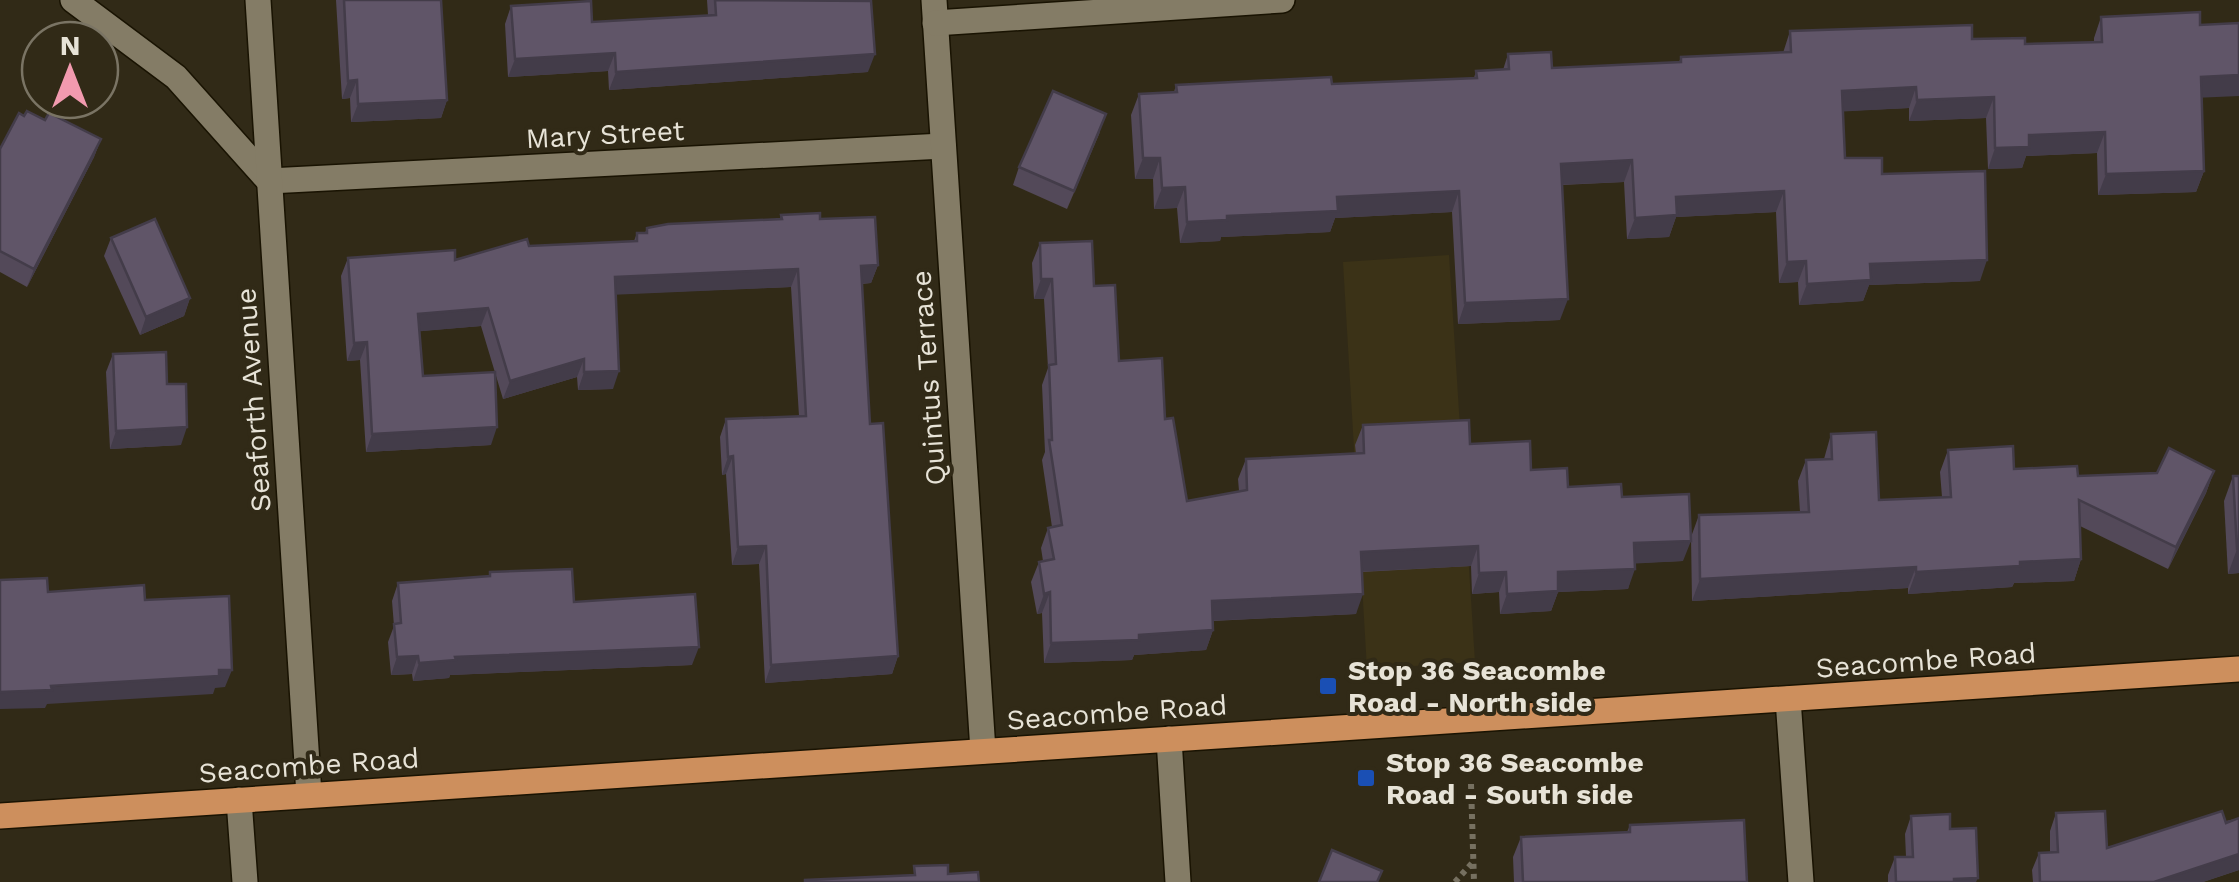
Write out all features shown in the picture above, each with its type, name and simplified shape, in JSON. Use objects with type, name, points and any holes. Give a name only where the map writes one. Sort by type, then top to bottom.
[{"type":"main road","name":"Seacombe Road","points":[[0,816],[2239,669]]},
{"type":"street","points":[[73,0],[176,77],[270,181]]},
{"type":"street","name":"Seaforth Avenue","points":[[258,0],[309,795]]},
{"type":"street","points":[[934,12],[1282,0]]},
{"type":"street","name":"Quintus Terrace","points":[[934,12],[983,752]]},
{"type":"street","name":"Mary Street","points":[[270,181],[943,146]]},
{"type":"street","points":[[1788,698],[1801,882]]},
{"type":"street","points":[[1169,739],[1178,882]]},
{"type":"street","points":[[239,800],[244,882]]},
{"type":"path","points":[[1471,784],[1474,882]]},
{"type":"path","points":[[1456,882],[1473,861]]},
{"type":"shaded area","points":[[1449,255],[1475,662],[1367,669],[1343,262]]},
{"type":"building","points":[[344,0],[441,0],[447,100],[358,104],[357,80],[348,81]]},
{"type":"building","points":[[715,0],[871,1],[875,54],[616,72],[615,53],[515,59],[511,6],[591,1],[592,22],[716,15]]},
{"type":"building","points":[[2200,12],[2200,25],[2239,23],[2239,75],[2201,77],[2204,171],[2106,174],[2105,132],[2029,135],[2029,147],[1995,148],[1994,97],[1917,100],[1916,87],[1842,91],[1845,158],[1882,158],[1882,174],[1985,171],[1987,260],[1870,264],[1871,280],[1807,284],[1806,261],[1787,262],[1784,191],[1676,197],[1677,215],[1635,218],[1632,160],[1561,164],[1568,299],[1465,303],[1459,191],[1337,197],[1338,211],[1227,216],[1227,220],[1187,222],[1185,187],[1162,188],[1160,158],[1143,158],[1139,94],[1177,92],[1176,85],[1331,77],[1332,84],[1477,78],[1476,71],[1509,69],[1508,54],[1551,52],[1552,68],[1681,62],[1681,57],[1791,52],[1790,31],[1972,25],[1972,39],[2025,38],[2025,44],[2102,42],[2101,17]]},
{"type":"building","points":[[1053,91],[1106,114],[1074,191],[1019,167]]},
{"type":"building","points":[[19,113],[20,120],[63,120],[101,139],[34,269],[0,251],[0,149]]},
{"type":"building","points":[[820,213],[820,219],[875,217],[878,265],[861,266],[870,424],[883,423],[898,656],[771,665],[766,546],[738,547],[733,456],[728,457],[726,419],[806,416],[798,269],[615,277],[619,371],[584,372],[584,359],[510,381],[488,308],[418,314],[423,376],[495,372],[497,427],[372,434],[367,342],[354,343],[348,258],[455,250],[455,260],[527,239],[529,246],[637,241],[637,233],[668,224],[782,219],[781,215]]},
{"type":"building","points":[[155,219],[190,298],[146,317],[111,238]]},
{"type":"building","points":[[1092,241],[1094,286],[1115,285],[1119,361],[1162,358],[1165,419],[1173,418],[1187,501],[1247,490],[1246,459],[1364,453],[1363,425],[1469,420],[1470,444],[1530,441],[1531,470],[1567,468],[1568,487],[1621,484],[1622,497],[1689,494],[1691,541],[1634,543],[1635,569],[1558,572],[1558,591],[1507,594],[1506,572],[1479,573],[1478,546],[1361,552],[1363,594],[1212,601],[1213,630],[1139,635],[1139,640],[1051,643],[1050,592],[1044,594],[1039,562],[1054,559],[1048,528],[1062,525],[1049,440],[1049,365],[1056,364],[1052,279],[1041,279],[1040,243]]},
{"type":"building","points":[[166,352],[167,384],[186,384],[187,427],[116,431],[113,354]]},
{"type":"building","points":[[1876,432],[1879,500],[1951,497],[1948,450],[2013,446],[2014,469],[2077,466],[2078,476],[2157,473],[2169,448],[2214,471],[2176,547],[2079,500],[2081,559],[1916,572],[1916,567],[1700,579],[1699,515],[1809,512],[1806,460],[1832,459],[1831,434]]},
{"type":"building","points":[[2233,476],[2239,476],[2239,549],[2237,549]]},
{"type":"building","points":[[572,569],[574,602],[695,594],[699,647],[455,657],[456,660],[419,663],[418,656],[397,657],[394,624],[401,623],[398,583],[490,576],[490,572]]},
{"type":"building","points":[[47,578],[48,592],[144,585],[145,600],[229,596],[232,670],[219,670],[219,676],[0,692],[0,580]]},
{"type":"building","points":[[2105,811],[2107,848],[2222,811],[2226,823],[2239,818],[2239,854],[2154,882],[2040,882],[2039,853],[2058,852],[2056,813]]},
{"type":"building","points":[[1950,814],[1950,829],[1976,828],[1978,878],[1896,882],[1895,857],[1913,857],[1911,816]]},
{"type":"building","points":[[1744,820],[1747,882],[1523,882],[1521,837],[1630,832],[1630,825]]},
{"type":"building","points":[[1332,850],[1382,871],[1377,882],[1319,882]]},
{"type":"building","points":[[948,865],[948,874],[978,872],[979,882],[805,882],[915,875],[914,866]]},
{"type":"place","name":"Stop 36 Seacombe Road - North side","points":[[1328,686]]},
{"type":"place","name":"Stop 36 Seacombe Road - South side","points":[[1366,778]]}]
